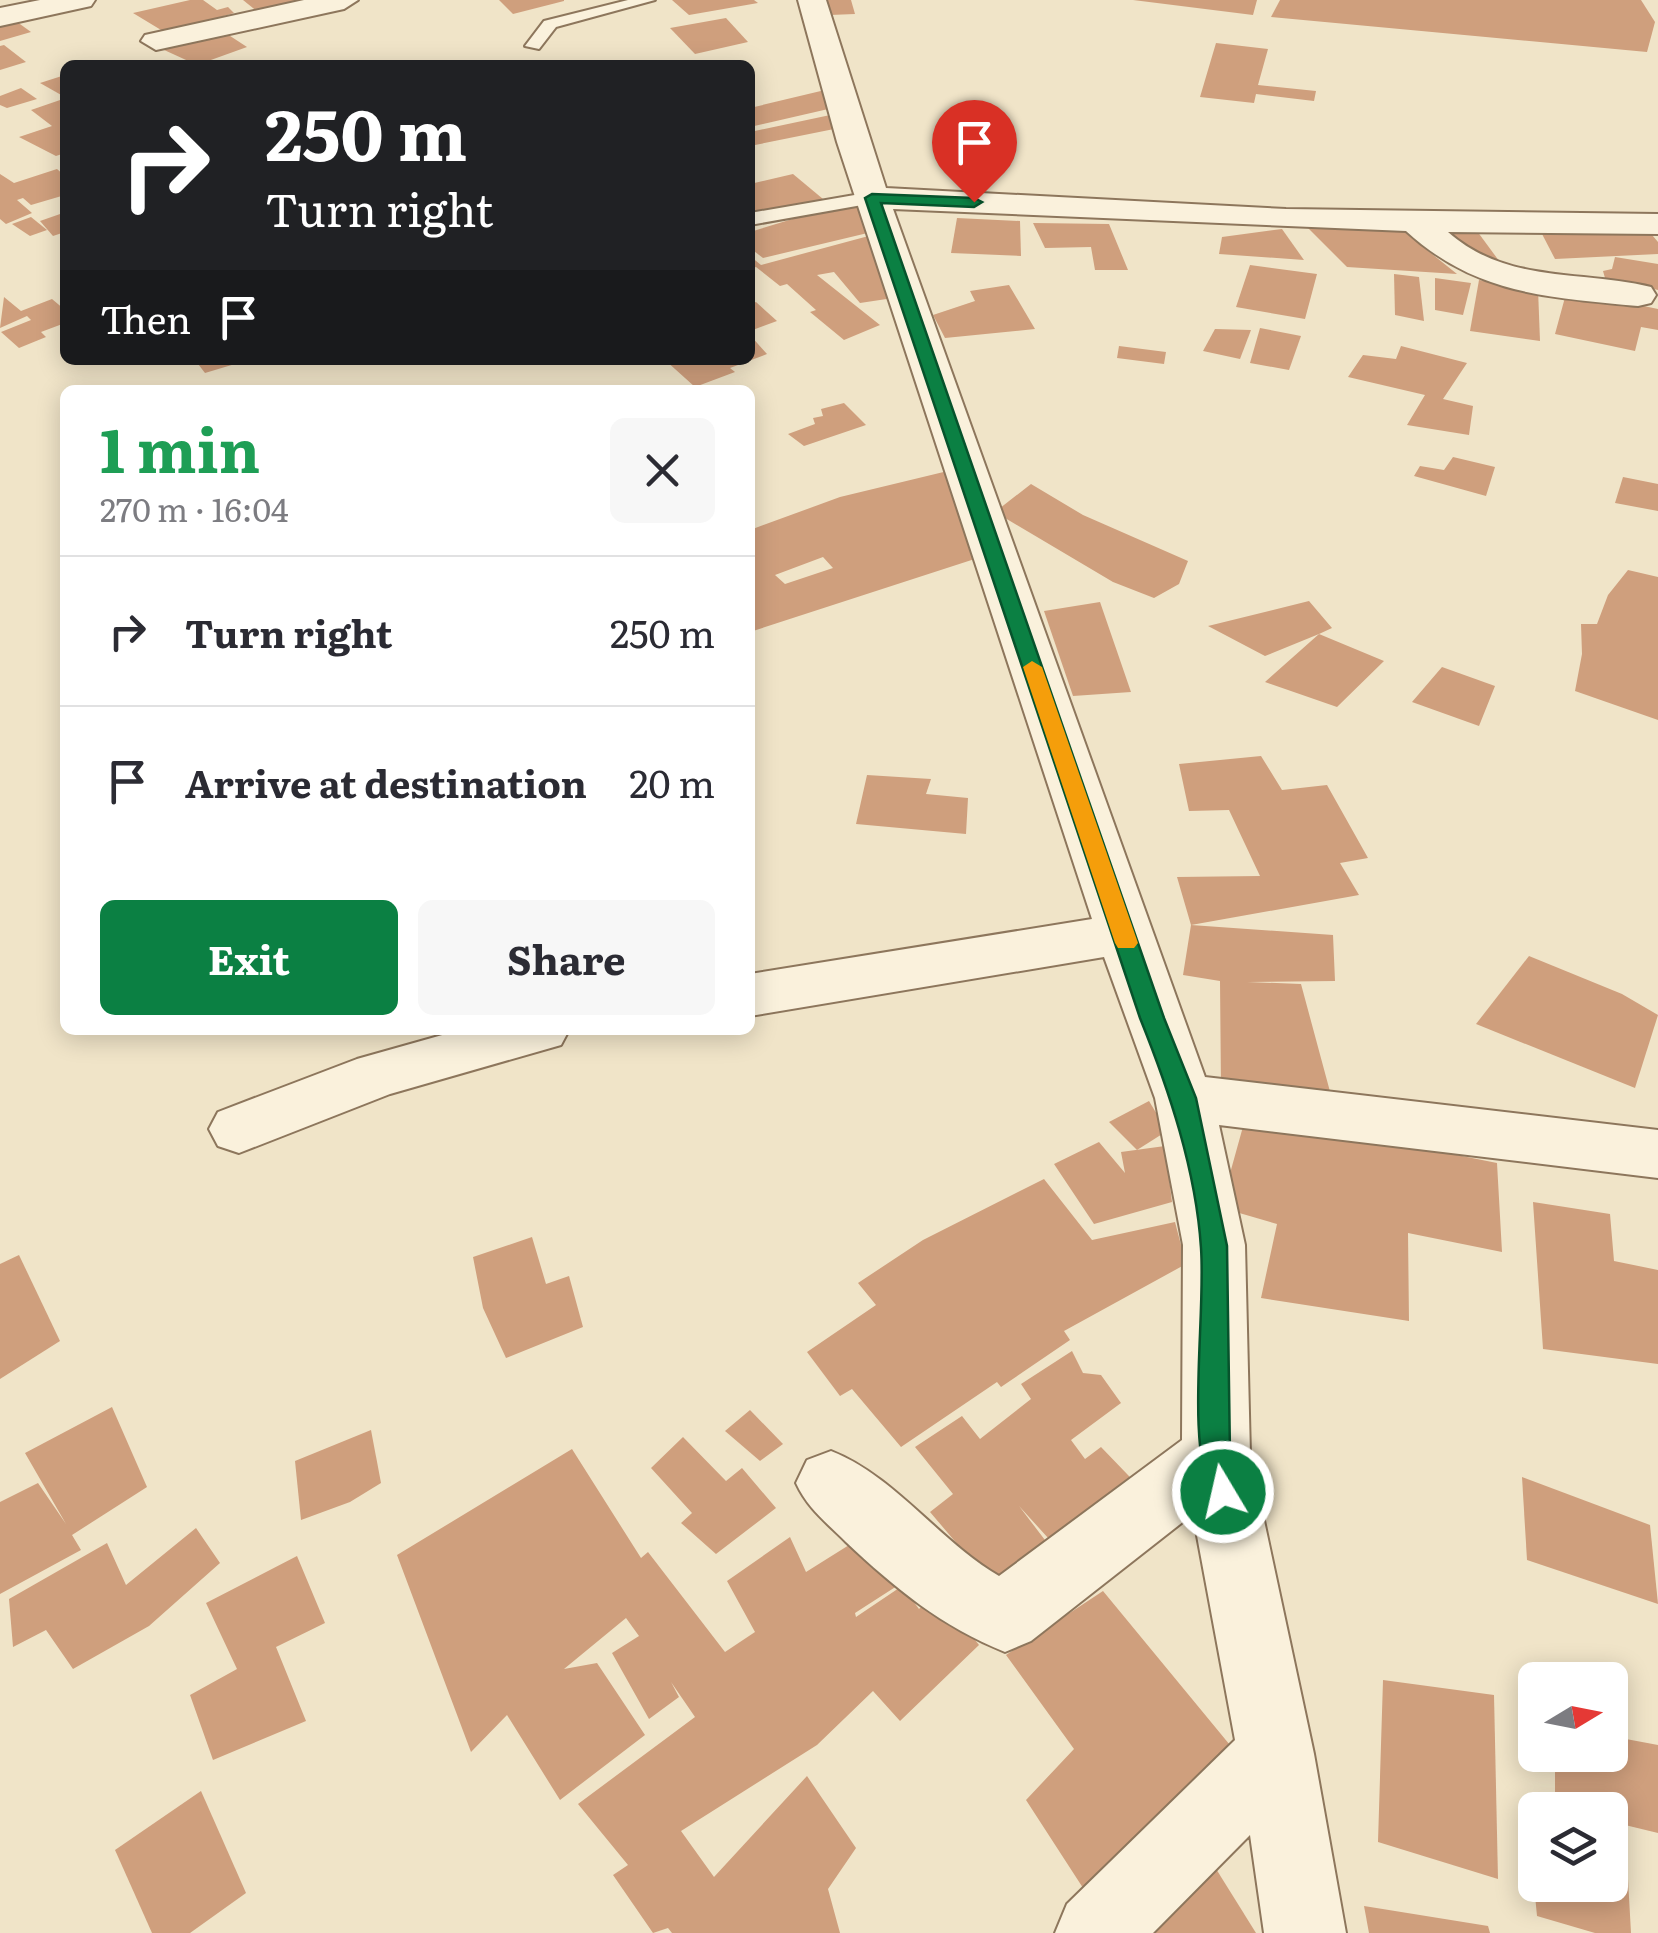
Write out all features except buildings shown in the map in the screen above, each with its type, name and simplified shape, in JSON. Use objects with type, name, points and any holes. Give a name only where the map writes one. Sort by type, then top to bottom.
[{"type":"street","points":[[0,16],[81,0]]},
{"type":"street","points":[[156,41],[344,0]]},
{"type":"street","points":[[812,0],[872,198],[1184,1098],[1214,1246],[1216,1455],[1276,1754],[1305,1933]]},
{"type":"street","points":[[872,198],[1416,222],[1658,224]]},
{"type":"street","points":[[1416,222],[1466,262],[1505,280],[1638,295]]},
{"type":"street","points":[[755,994],[1124,934]]},
{"type":"street","points":[[238,1128],[376,1075],[523,1035]]},
{"type":"street","points":[[1184,1098],[1658,1154]]},
{"type":"street","points":[[831,1483],[886,1527],[930,1575],[972,1604],[1005,1616],[1216,1455]]},
{"type":"street","points":[[1096,1933],[1276,1754]]},
{"type":"lane","points":[[533,46],[550,24],[647,0]]},
{"type":"lane","points":[[755,217],[872,198]]},
{"type":"slow traffic","points":[[1032,667],[1126,943]]},
{"type":"route","points":[[974,202],[872,198],[1152,1018],[1184,1098],[1214,1246],[1216,1455],[1223,1492]]}]
